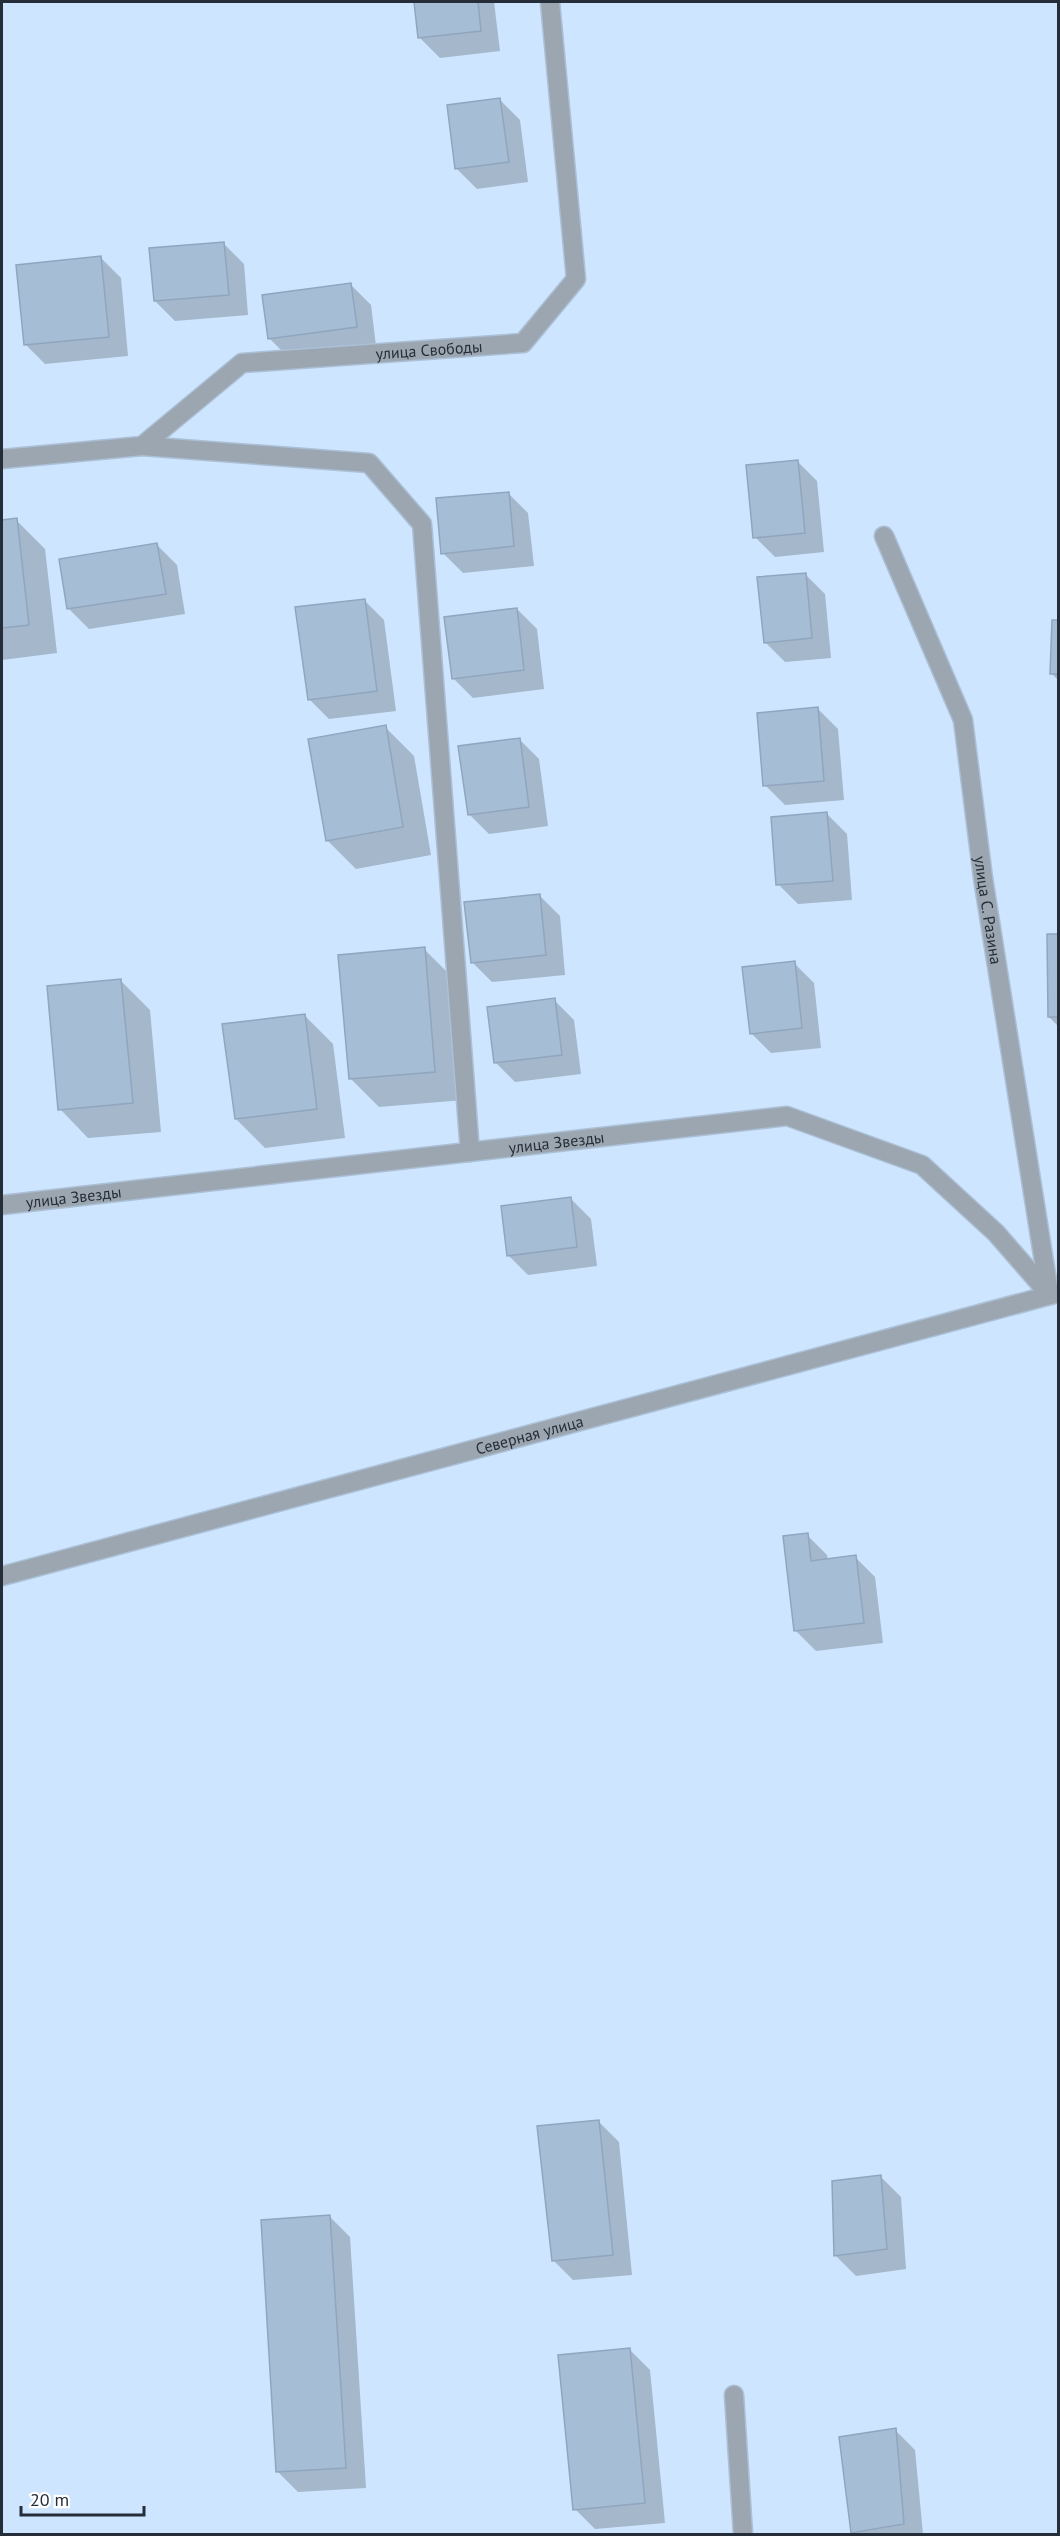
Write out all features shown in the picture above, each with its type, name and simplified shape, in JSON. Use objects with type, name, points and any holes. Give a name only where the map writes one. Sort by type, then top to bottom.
[{"type":"street","name":"улица Свободы","points":[[142,446],[242,363],[523,343],[576,279],[550,2]]},
{"type":"street","points":[[2,459],[142,446],[369,463],[422,524],[470,1152]]},
{"type":"street","name":"улица С. Разина","points":[[884,536],[963,720],[983,878],[1054,1294]]},
{"type":"street","name":"улица Звезды","points":[[2,1205],[787,1116],[922,1165],[996,1233],[1054,1294]]},
{"type":"street","name":"Северная улица","points":[[2,1576],[1054,1294]]},
{"type":"street","points":[[734,2395],[743,2535]]},
{"type":"building","points":[[414,2],[478,2],[481,31],[418,38]]},
{"type":"building","points":[[500,98],[509,162],[455,169],[447,105]]},
{"type":"building","points":[[224,242],[229,295],[154,301],[149,248]]},
{"type":"building","points":[[101,256],[109,337],[24,345],[16,265]]},
{"type":"building","points":[[351,283],[357,327],[268,339],[262,295]]},
{"type":"building","points":[[798,460],[805,533],[753,538],[746,465]]},
{"type":"building","points":[[509,492],[514,546],[441,554],[436,498]]},
{"type":"building","points":[[17,518],[29,625],[2,628],[2,520]]},
{"type":"building","points":[[157,543],[166,594],[67,609],[59,559]]},
{"type":"building","points":[[806,573],[812,638],[764,643],[757,577]]},
{"type":"building","points":[[365,599],[377,691],[308,700],[295,607]]},
{"type":"building","points":[[517,608],[524,670],[452,679],[444,617]]},
{"type":"building","points":[[1052,620],[1058,620],[1058,674],[1050,674]]},
{"type":"building","points":[[818,707],[824,781],[763,786],[757,713]]},
{"type":"building","points":[[386,725],[403,827],[326,841],[308,739]]},
{"type":"building","points":[[520,738],[529,807],[468,815],[458,746]]},
{"type":"building","points":[[827,812],[833,881],[776,885],[771,817]]},
{"type":"building","points":[[540,894],[546,955],[471,963],[464,902]]},
{"type":"building","points":[[1047,934],[1058,934],[1058,1017],[1048,1017]]},
{"type":"building","points":[[425,947],[435,1072],[349,1079],[338,955]]},
{"type":"building","points":[[795,961],[802,1028],[750,1034],[742,967]]},
{"type":"building","points":[[121,979],[133,1103],[58,1110],[47,986]]},
{"type":"building","points":[[555,998],[562,1055],[494,1063],[487,1007]]},
{"type":"building","points":[[305,1014],[317,1109],[235,1119],[222,1024]]},
{"type":"building","points":[[571,1197],[577,1247],[507,1256],[501,1206]]},
{"type":"building","points":[[808,1533],[811,1561],[856,1555],[864,1623],[794,1631],[783,1536]]},
{"type":"building","points":[[599,2120],[613,2255],[552,2261],[537,2126]]},
{"type":"building","points":[[881,2175],[887,2249],[834,2256],[832,2181]]},
{"type":"building","points":[[330,2215],[346,2468],[276,2472],[261,2220]]},
{"type":"building","points":[[630,2348],[645,2503],[573,2510],[558,2355]]},
{"type":"building","points":[[896,2428],[904,2524],[851,2533],[839,2437]]}]
